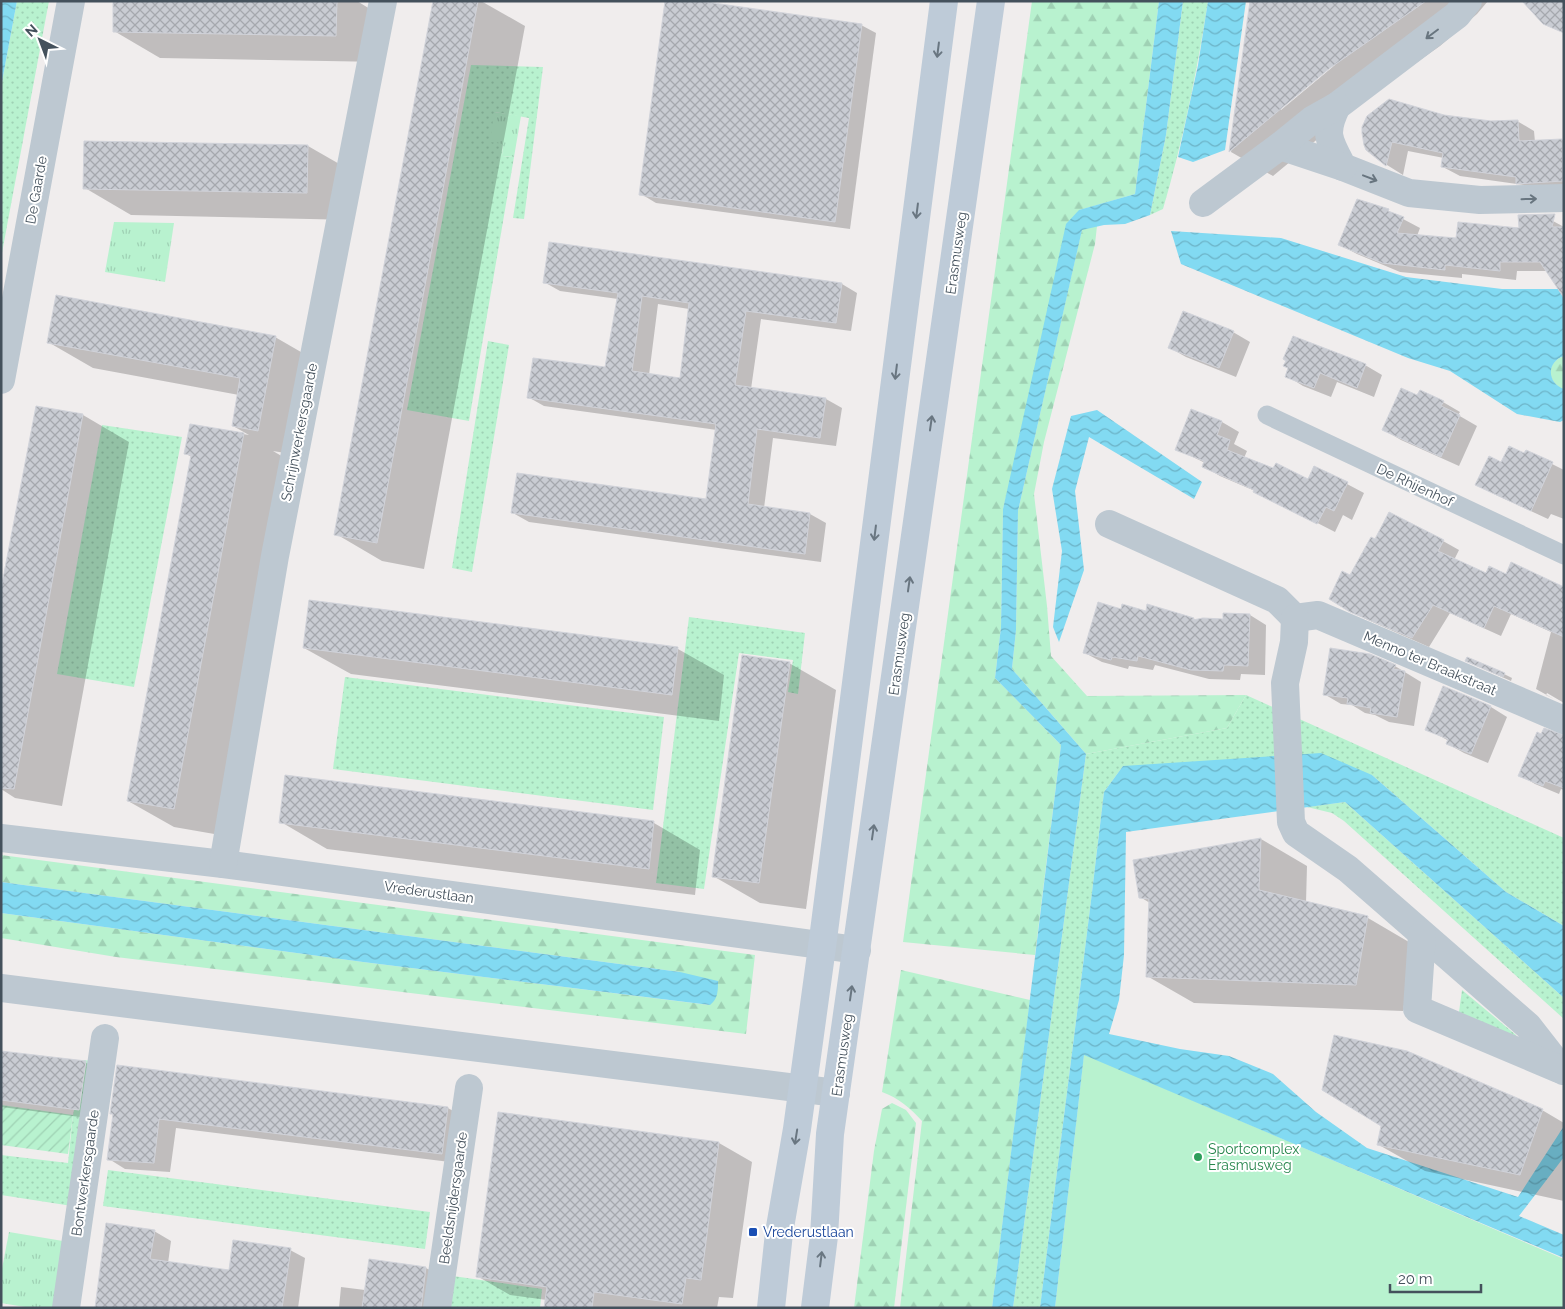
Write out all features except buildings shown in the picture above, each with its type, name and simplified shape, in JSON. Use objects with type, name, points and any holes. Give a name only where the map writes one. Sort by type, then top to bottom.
[{"type":"main road","points":[[771,1308],[780,1233],[822,947],[944,1]]},
{"type":"main road","name":"Erasmusweg","points":[[815,1308],[824,1236],[830,1134],[992,1]]},
{"type":"street","name":"De Gaarde","points":[[1,380],[71,1]]},
{"type":"street","name":"Schrijnwerkersgaarde","points":[[222,864],[275,556],[383,1]]},
{"type":"street","points":[[1202,203],[1312,120],[1337,106],[1457,15],[1468,1]]},
{"type":"street","points":[[1337,106],[1329,122],[1329,136],[1343,167]]},
{"type":"street","points":[[1280,146],[1343,167],[1409,193],[1480,200],[1564,198]]},
{"type":"street","points":[[1108,524],[1278,600],[1295,618],[1294,642],[1285,683],[1291,822],[1296,833],[1348,869],[1528,1026],[1563,1071]]},
{"type":"street","name":"Menno ter Braakstraat","points":[[1295,618],[1318,614],[1564,720]]},
{"type":"street","name":"Vrederustlaan","points":[[1,838],[222,864],[780,939],[822,947],[857,950]]},
{"type":"street","points":[[1422,935],[1418,1009],[1563,1071]]},
{"type":"street","points":[[1,988],[836,1093]]},
{"type":"street","name":"Bontwerkersgaarde","points":[[66,1308],[105,1038]]},
{"type":"street","name":"Beeldsnijdersgaarde","points":[[437,1308],[469,1088]]},
{"type":"lane","name":"De Rhijenhof","points":[[1267,415],[1564,555]]},
{"type":"green space","points":[[17,1],[49,1],[1,258],[1,87]]},
{"type":"green space","points":[[1032,1],[1159,1],[1135,194],[1080,210],[1003,509],[1001,627],[995,678],[1061,745],[1035,955],[903,942]]},
{"type":"green space","points":[[1183,1],[1208,1],[1189,106],[1177,158],[1163,209],[1150,215],[1166,135]]},
{"type":"green space","points":[[471,65],[543,67],[524,219],[513,218],[529,118],[495,112],[503,144],[502,156],[514,157],[469,421],[407,410]]},
{"type":"green space","points":[[494,112],[521,116],[514,157],[502,156],[503,144],[490,142]]},
{"type":"green space","points":[[114,222],[174,223],[165,282],[105,272]]},
{"type":"green space","points":[[1097,226],[1095,244],[1044,442],[1034,494],[1051,656],[1087,696],[1246,695],[1227,728],[1086,754],[1012,669],[1016,630],[1018,511],[1082,229]]},
{"type":"green space","points":[[488,341],[509,345],[472,572],[452,568]]},
{"type":"green space","points":[[1564,356],[1564,389],[1561,389],[1553,380],[1550,372],[1554,362]]},
{"type":"green space","points":[[102,425],[182,437],[134,687],[57,674]]},
{"type":"green space","points":[[689,617],[805,633],[798,694],[788,692],[793,660],[739,653],[704,889],[656,883]]},
{"type":"green space","points":[[345,677],[664,717],[653,810],[333,769]]},
{"type":"green space","points":[[1246,695],[1564,838],[1564,926],[1506,892],[1372,775],[1123,766],[1104,792],[1040,1308],[1013,1308],[1086,754],[1227,728]]},
{"type":"green space","points":[[1345,802],[1564,998],[1564,1019],[1344,821],[1332,813],[1307,807]]},
{"type":"green space","points":[[1,855],[755,955],[746,1034],[116,957],[1,938],[1,913],[363,962],[709,1005],[680,972],[1,882]]},
{"type":"green space","points":[[901,970],[1030,1000],[992,1308],[900,1308],[922,1121],[904,1104],[882,1092]]},
{"type":"green space","points":[[1462,990],[1516,1035],[1517,1040],[1459,1012]]},
{"type":"green space","name":"Sportcomplex Erasmusweg","points":[[1084,1054],[1564,1259],[1564,1308],[1055,1308]]},
{"type":"green space","points":[[84,1060],[92,1061],[72,1206],[1,1195],[1,1155],[68,1163],[73,1115]]},
{"type":"green space","points":[[892,1103],[906,1110],[916,1123],[894,1308],[854,1308],[874,1151],[882,1109]]},
{"type":"green space","points":[[1,1105],[73,1115],[68,1154],[1,1145]]},
{"type":"green space","points":[[108,1170],[430,1212],[425,1249],[103,1206]]},
{"type":"green space","points":[[9,1232],[69,1242],[58,1308],[31,1308],[1,1303],[1,1274]]},
{"type":"green space","points":[[453,1276],[542,1289],[540,1308],[449,1308]]},
{"type":"water","points":[[1,1],[17,1],[1,87]]},
{"type":"water","points":[[1159,1],[1183,1],[1166,135],[1150,215],[1125,224],[1104,225],[1082,230],[1018,511],[1016,630],[1012,669],[1086,754],[1013,1308],[992,1308],[1061,745],[995,678],[1001,627],[1003,509],[1066,224],[1079,210],[1135,194]]},
{"type":"water","points":[[1208,1],[1246,1],[1225,150],[1193,162],[1178,157],[1198,65]]},
{"type":"water","points":[[1171,231],[1281,238],[1406,277],[1502,289],[1564,289],[1564,356],[1554,363],[1551,372],[1554,382],[1564,389],[1564,420],[1560,422],[1517,414],[1450,371],[1408,358],[1181,264]]},
{"type":"water","points":[[1097,410],[1202,482],[1194,499],[1089,437],[1075,491],[1084,570],[1059,642],[1053,627],[1062,551],[1052,489],[1071,416]]},
{"type":"water","points":[[1321,753],[1372,775],[1506,892],[1564,926],[1564,998],[1345,802],[1126,832],[1124,955],[1119,1000],[1109,1034],[1180,1049],[1229,1056],[1273,1074],[1316,1112],[1367,1148],[1518,1197],[1564,1126],[1564,1157],[1519,1216],[1564,1235],[1564,1258],[1084,1055],[1055,1308],[1040,1308],[1104,792],[1123,766]]},
{"type":"water","points":[[1,882],[680,972],[718,981],[718,991],[715,1000],[710,1005],[363,962],[1,913]]},
{"type":"place","name":"Sportcomplex Erasmusweg","points":[[1198,1157]]},
{"type":"place","name":"Vrederustlaan","points":[[753,1232]]}]
